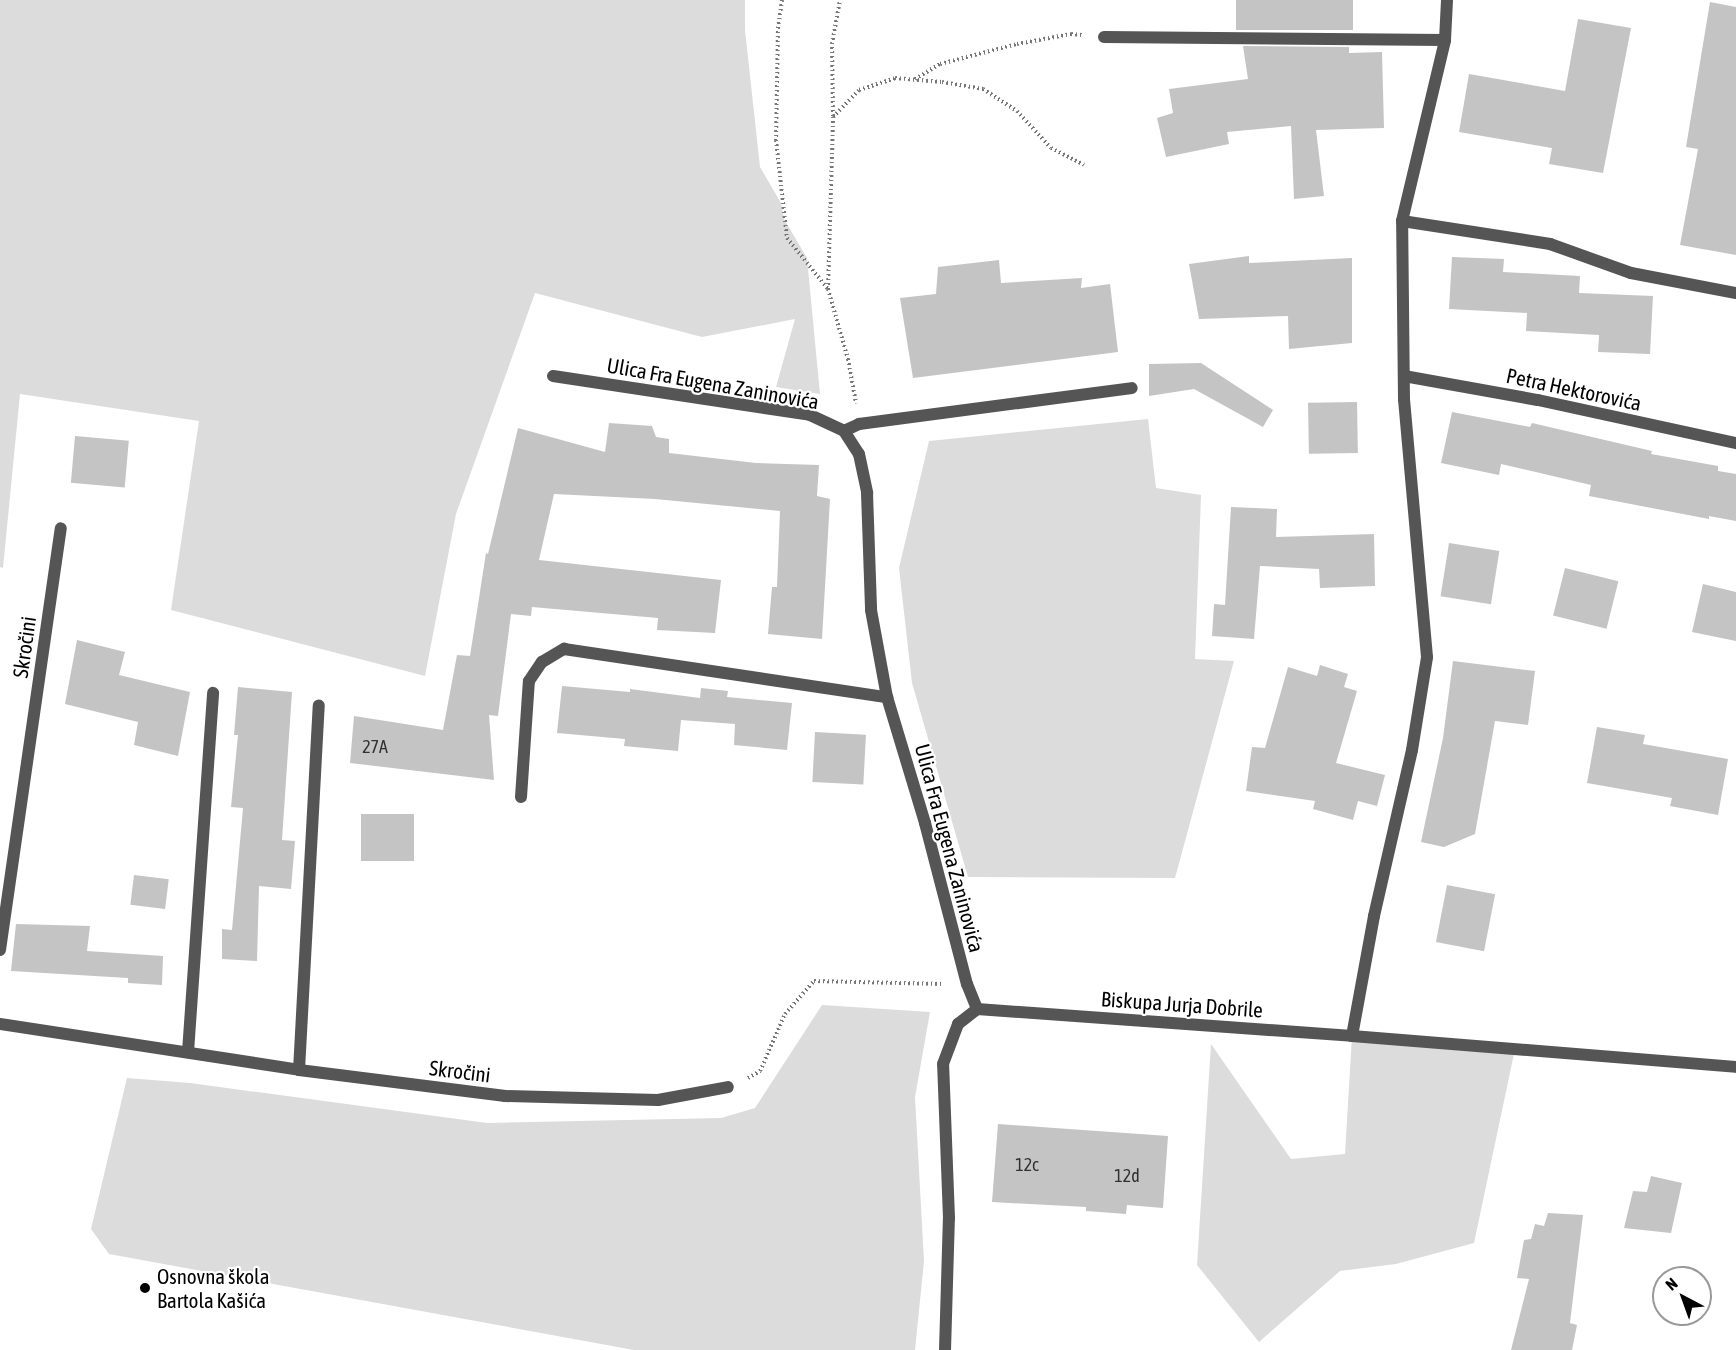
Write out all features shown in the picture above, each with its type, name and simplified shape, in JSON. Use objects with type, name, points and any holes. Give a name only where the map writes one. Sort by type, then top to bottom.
[{"type":"street","points":[[1352,1035],[1374,916],[1412,750],[1427,657],[1404,400],[1402,221],[1445,40],[1448,0]]},
{"type":"street","points":[[1104,37],[1445,40]]},
{"type":"street","points":[[1402,221],[1550,244],[1630,273],[1736,293]]},
{"type":"street","name":"Ulica Fra Eugena Zaninovića","points":[[553,376],[810,415],[844,431],[859,454],[867,493],[871,610],[887,697],[977,1009]]},
{"type":"street","name":"Petra Hektorovića","points":[[1404,376],[1538,400],[1736,443]]},
{"type":"street","points":[[844,431],[859,424],[1132,388]]},
{"type":"street","name":"Skročini","points":[[0,950],[61,528]]},
{"type":"street","points":[[521,797],[529,681],[542,662],[564,649],[887,697]]},
{"type":"street","points":[[188,1052],[213,693]]},
{"type":"street","points":[[299,1070],[319,706]]},
{"type":"street","points":[[945,1350],[949,1218],[943,1064],[958,1024],[977,1009]]},
{"type":"street","name":"Biskupa Jurja Dobrile","points":[[977,1009],[1352,1035],[1736,1067]]},
{"type":"street","name":"Skročini","points":[[0,1024],[299,1070],[505,1096],[658,1100],[728,1087]]},
{"type":"path","points":[[782,0],[778,27],[776,140],[787,238],[828,290]]},
{"type":"path","points":[[840,0],[832,44],[833,117],[828,290],[848,359],[859,424]]},
{"type":"path","points":[[915,79],[940,64],[1017,44],[1071,34],[1104,37]]},
{"type":"path","points":[[833,117],[859,90],[895,78],[983,89],[1017,111],[1052,148],[1084,165]]},
{"type":"path","points":[[728,1087],[760,1071],[785,1014],[814,981],[968,984]]},
{"type":"shaded area","points":[[0,0],[745,0],[745,30],[760,167],[781,203],[784,219],[807,258],[820,394],[776,387],[795,319],[702,337],[535,293],[456,514],[425,676],[171,610],[199,421],[20,394],[3,568],[0,567]]},
{"type":"shaded area","points":[[1148,419],[1156,488],[1201,495],[1195,659],[1234,661],[1175,878],[968,877],[912,683],[899,568],[929,441]]},
{"type":"shaded area","points":[[822,1005],[930,1012],[915,1097],[924,1261],[915,1350],[634,1350],[109,1254],[91,1229],[127,1078],[190,1083],[487,1123],[721,1118],[755,1108]]},
{"type":"shaded area","points":[[1352,1036],[1515,1049],[1474,1243],[1396,1264],[1340,1271],[1259,1342],[1197,1265],[1211,1044],[1291,1159],[1345,1154]]},
{"type":"building","points":[[1236,0],[1353,0],[1353,30],[1236,30]]},
{"type":"building","points":[[1710,2],[1736,7],[1736,255],[1680,245],[1698,149],[1686,147]]},
{"type":"building","points":[[1578,19],[1631,28],[1603,173],[1549,164],[1552,148],[1459,132],[1469,74],[1565,91]]},
{"type":"building","points":[[1243,46],[1349,47],[1349,53],[1382,52],[1384,128],[1316,130],[1324,196],[1294,199],[1291,126],[1227,132],[1229,144],[1166,157],[1157,118],[1173,113],[1169,89],[1248,79]]},
{"type":"building","points":[[1249,256],[1249,263],[1352,258],[1352,343],[1289,349],[1288,316],[1199,319],[1189,264]]},
{"type":"building","points":[[1452,257],[1504,259],[1503,272],[1580,276],[1579,293],[1653,296],[1650,354],[1598,352],[1599,335],[1526,331],[1527,313],[1449,309]]},
{"type":"building","points":[[999,260],[1001,283],[1082,278],[1081,288],[1110,284],[1118,352],[913,378],[900,298],[936,294],[938,267]]},
{"type":"building","points":[[1201,363],[1273,410],[1263,427],[1194,389],[1149,396],[1149,364]]},
{"type":"building","points":[[1357,402],[1358,453],[1309,454],[1308,403]]},
{"type":"building","points":[[1452,412],[1530,427],[1532,423],[1652,451],[1651,454],[1718,466],[1718,471],[1736,474],[1736,521],[1709,516],[1709,519],[1589,496],[1591,485],[1501,464],[1499,475],[1441,463]]},
{"type":"building","points":[[609,423],[652,426],[656,437],[669,439],[669,453],[756,463],[819,465],[817,496],[830,499],[822,639],[768,634],[772,587],[777,587],[780,511],[655,499],[554,494],[539,560],[721,580],[715,633],[657,630],[658,618],[532,607],[531,616],[511,614],[498,716],[489,715],[494,780],[350,763],[354,716],[443,730],[457,655],[470,656],[486,553],[488,554],[518,428],[605,452]]},
{"type":"building","points":[[75,436],[129,441],[125,488],[71,483]]},
{"type":"building","points":[[1231,507],[1277,509],[1276,537],[1374,534],[1375,586],[1320,588],[1319,569],[1260,566],[1254,639],[1212,636],[1214,604],[1225,605]]},
{"type":"building","points":[[1449,543],[1499,551],[1491,604],[1441,596]]},
{"type":"building","points":[[1565,568],[1618,581],[1607,629],[1553,616]]},
{"type":"building","points":[[1703,584],[1736,592],[1736,641],[1692,632]]},
{"type":"building","points":[[77,640],[125,652],[119,675],[190,692],[178,756],[134,745],[138,722],[65,704]]},
{"type":"building","points":[[1453,661],[1535,671],[1528,725],[1495,721],[1475,834],[1444,847],[1421,842],[1443,738]]},
{"type":"building","points":[[1320,665],[1348,674],[1344,687],[1357,691],[1336,763],[1385,775],[1377,806],[1358,801],[1353,820],[1313,809],[1315,801],[1246,791],[1252,747],[1265,748],[1288,667],[1317,676]]},
{"type":"building","points":[[562,686],[630,692],[630,689],[700,698],[701,688],[728,691],[727,697],[792,703],[787,750],[734,745],[735,724],[681,720],[678,751],[624,746],[625,739],[557,733]]},
{"type":"building","points":[[238,687],[292,692],[282,840],[295,841],[291,889],[259,886],[257,961],[222,959],[222,929],[232,930],[243,808],[231,807],[238,735],[234,735]]},
{"type":"building","points":[[1597,727],[1645,735],[1643,744],[1728,759],[1718,815],[1670,806],[1672,798],[1587,783]]},
{"type":"building","points":[[815,732],[866,735],[863,785],[812,782]]},
{"type":"building","points":[[361,814],[414,814],[414,861],[361,861]]},
{"type":"building","points":[[134,875],[169,879],[165,909],[130,905]]},
{"type":"building","points":[[1447,885],[1495,894],[1484,951],[1436,942]]},
{"type":"building","points":[[16,924],[90,926],[87,951],[163,956],[162,985],[128,983],[128,978],[11,971]]},
{"type":"building","points":[[998,1124],[1168,1136],[1163,1208],[1127,1205],[1126,1214],[1086,1211],[1086,1207],[992,1202]]},
{"type":"building","points":[[1651,1176],[1682,1183],[1671,1233],[1624,1228],[1633,1191],[1647,1192]]},
{"type":"building","points":[[1548,1213],[1583,1215],[1570,1323],[1577,1325],[1572,1350],[1511,1350],[1529,1279],[1517,1278],[1524,1240],[1531,1239],[1535,1224],[1544,1226]]},
{"type":"place","name":"Osnovna škola Bartola Kašića","points":[[145,1288]]}]
